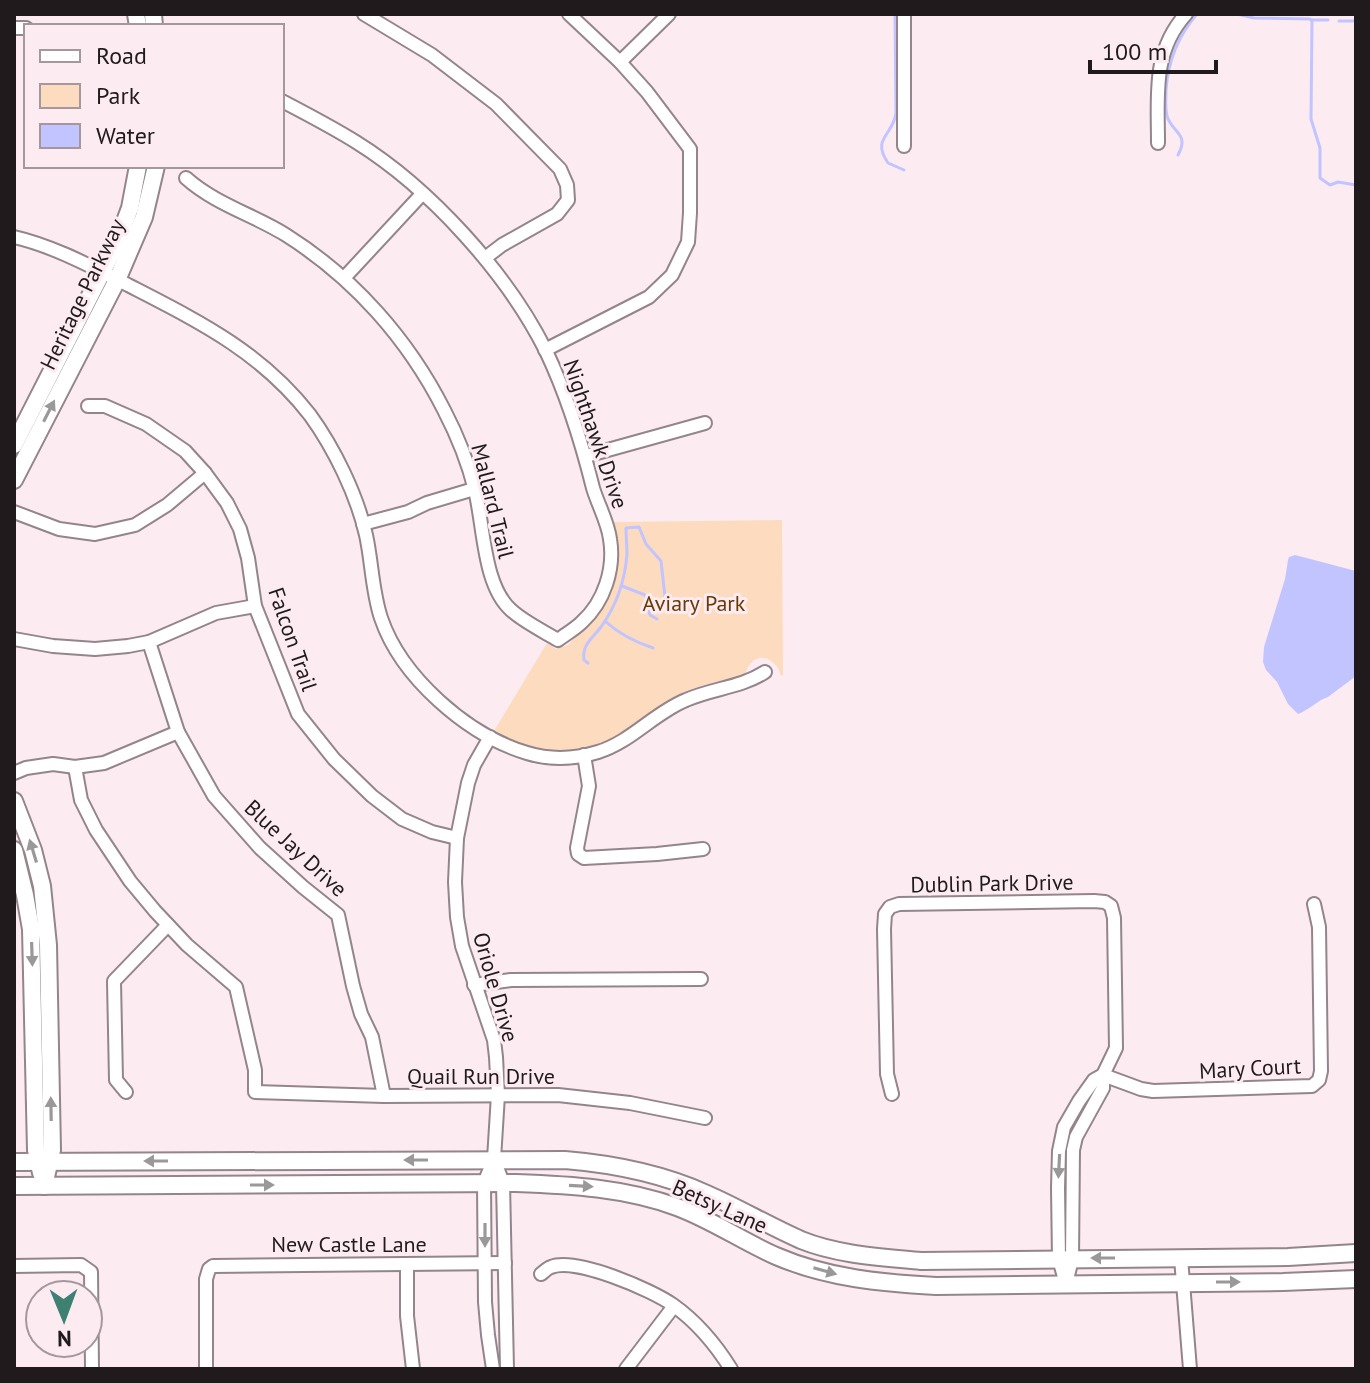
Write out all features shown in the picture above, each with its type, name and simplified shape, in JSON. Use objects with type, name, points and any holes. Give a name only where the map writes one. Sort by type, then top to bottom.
[{"type":"main road","name":"Heritage Parkway","points":[[14,480],[110,276],[117,243],[130,208],[138,168]]},
{"type":"main road","name":"Heritage Parkway","points":[[14,445],[144,217],[156,168]]},
{"type":"main road","points":[[14,801],[33,850],[45,906],[52,1150],[44,1162]]},
{"type":"main road","points":[[14,850],[31,929],[36,1150],[44,1162],[44,1186]]},
{"type":"main road","name":"Betsy Lane","points":[[14,1162],[539,1159],[592,1163],[654,1176],[705,1193],[802,1240],[840,1251],[921,1261],[1288,1257],[1356,1253]]},
{"type":"main road","name":"Betsy Lane","points":[[14,1186],[503,1183],[596,1187],[638,1195],[679,1208],[777,1256],[833,1274],[884,1284],[936,1286],[1356,1279]]},
{"type":"street","points":[[364,14],[432,55],[484,94],[560,169],[567,185],[568,200],[557,214],[485,258]]},
{"type":"street","points":[[545,350],[649,297],[672,275],[688,242],[690,149],[647,92],[569,14]]},
{"type":"street","points":[[620,62],[669,14]]},
{"type":"street","points":[[904,14],[904,146]]},
{"type":"street","points":[[1158,143],[1158,75],[1166,45],[1186,14]]},
{"type":"street","name":"Nighthawk Drive","points":[[284,102],[357,143],[398,172],[455,225],[485,258],[526,316],[545,350],[566,396],[610,539],[611,565],[603,594],[583,622],[558,640]]},
{"type":"street","name":"Mallard Trail","points":[[186,178],[200,190],[286,235],[344,278],[388,324],[427,378],[459,441],[474,489],[488,566],[496,591],[511,610],[558,640]]},
{"type":"street","points":[[344,278],[422,194]]},
{"type":"street","points":[[14,237],[31,241],[110,276],[200,322],[244,350],[280,380],[311,416],[337,458],[363,524],[381,619],[398,653],[436,699],[490,737],[528,754],[561,758],[584,755],[616,745],[683,700],[747,682],[765,672]]},
{"type":"street","name":"Falcon Trail","points":[[88,406],[105,406],[146,424],[185,451],[205,473],[227,503],[240,529],[255,606],[298,714],[334,759],[372,796],[402,819],[432,832],[457,838]]},
{"type":"street","points":[[586,456],[705,423]]},
{"type":"street","points":[[14,512],[59,529],[95,534],[135,525],[167,505],[205,473]]},
{"type":"street","points":[[363,524],[474,489]]},
{"type":"street","points":[[14,639],[95,649],[149,642],[216,613],[255,606]]},
{"type":"street","name":"Blue Jay Drive","points":[[149,642],[178,732],[214,796],[260,848],[338,915],[353,986],[372,1037],[384,1096]]},
{"type":"street","points":[[14,773],[53,764],[75,767],[104,763],[178,732]]},
{"type":"street","name":"Oriole Drive","points":[[490,737],[468,783],[457,838],[455,874],[462,946],[494,1040],[498,1095],[494,1159],[484,1183],[486,1313],[493,1369]]},
{"type":"street","points":[[584,755],[589,786],[578,854],[584,858],[703,849]]},
{"type":"street","points":[[75,767],[81,800],[96,830],[130,881],[168,925],[114,981],[116,1080],[126,1092]]},
{"type":"street","name":"Dublin Park Drive","points":[[892,1094],[887,1074],[884,929],[885,914],[890,907],[899,904],[1094,901],[1111,906],[1114,918],[1116,1048],[1103,1075],[1094,1080],[1064,1127],[1071,1169],[1072,1209],[1066,1284]]},
{"type":"street","name":"Mary Court","points":[[1103,1075],[1153,1091],[1312,1086],[1319,1080],[1321,1071],[1319,927],[1314,904]]},
{"type":"street","name":"Quail Run Drive","points":[[168,925],[236,987],[255,1070],[255,1092],[384,1096],[558,1095],[643,1105],[705,1118]]},
{"type":"street","points":[[474,985],[511,980],[701,979]]},
{"type":"street","name":"Dublin Park Drive","points":[[1066,1259],[1058,1210],[1059,1151],[1068,1140]]},
{"type":"street","name":"Oriole Drive","points":[[494,1159],[503,1183],[507,1369]]},
{"type":"street","points":[[1058,1210],[1072,1209]]},
{"type":"street","points":[[1181,1258],[1190,1369]]},
{"type":"street","name":"New Castle Lane","points":[[206,1369],[206,1273],[213,1266],[505,1263]]},
{"type":"street","points":[[407,1264],[407,1316],[413,1369]]},
{"type":"street","points":[[14,1266],[81,1265],[91,1272],[92,1369]]},
{"type":"street","points":[[541,1274],[552,1266],[567,1266],[597,1272],[642,1288],[674,1306],[706,1334],[731,1369]]},
{"type":"street","points":[[626,1369],[674,1306]]},
{"type":"green space","name":"Aviary Park","points":[[782,520],[783,675],[773,662],[759,658],[750,664],[744,676],[684,692],[617,736],[587,748],[539,748],[523,745],[494,731],[547,643],[556,649],[568,645],[605,602],[616,568],[611,522]]},
{"type":"water","points":[[1295,555],[1356,571],[1356,676],[1298,714],[1288,704],[1263,662],[1264,647],[1288,560]]},
{"type":"waterway","points":[[895,14],[896,113],[882,148],[888,163],[904,170]]},
{"type":"waterway","points":[[1178,155],[1182,142],[1167,116],[1167,79],[1179,40],[1197,14]]},
{"type":"waterway","points":[[1237,14],[1254,18],[1312,21],[1311,119],[1320,148],[1320,178],[1330,185],[1338,182],[1356,185]]},
{"type":"waterway","points":[[1311,20],[1328,20]]},
{"type":"waterway","points":[[1339,21],[1356,21]]},
{"type":"waterway","points":[[588,663],[584,660],[586,646],[606,619],[622,583],[627,554],[626,528],[639,527],[646,544],[661,561],[665,597]]},
{"type":"waterway","points":[[622,586],[645,595],[650,615],[657,619]]},
{"type":"waterway","points":[[605,621],[628,637],[653,648]]}]
